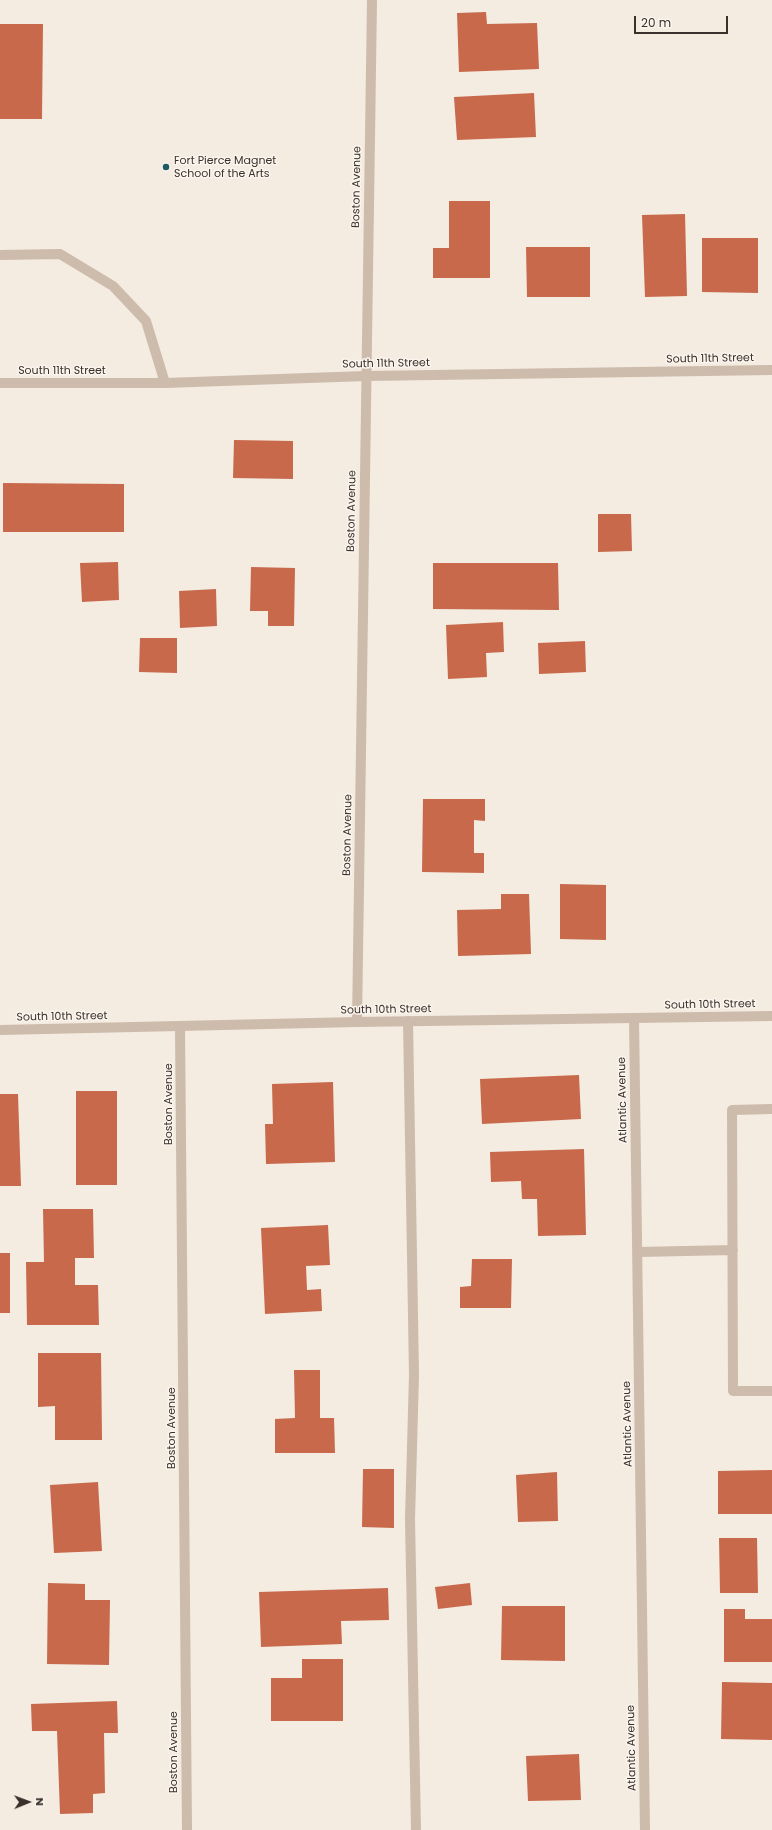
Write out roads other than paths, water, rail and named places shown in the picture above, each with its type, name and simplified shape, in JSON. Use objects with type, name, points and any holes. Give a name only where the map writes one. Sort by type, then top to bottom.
[{"type":"street","name":"Boston Avenue","points":[[357,1022],[372,0]]},
{"type":"street","points":[[0,255],[60,254],[113,286],[146,321],[165,383]]},
{"type":"street","name":"South 11th Street","points":[[0,383],[165,383],[366,376],[772,370]]},
{"type":"street","name":"South 10th Street","points":[[0,1030],[408,1021],[772,1016]]},
{"type":"street","name":"Atlantic Avenue","points":[[634,1018],[645,1830]]},
{"type":"street","points":[[408,1021],[414,1375],[410,1519],[416,1830]]},
{"type":"street","name":"Boston Avenue","points":[[180,1026],[187,1830]]},
{"type":"street","points":[[772,1109],[732,1110],[733,1391],[772,1391]]},
{"type":"street","points":[[638,1252],[733,1250]]},
{"type":"place","name":"Fort Pierce Magnet School of the Arts","points":[[166,167]]}]
